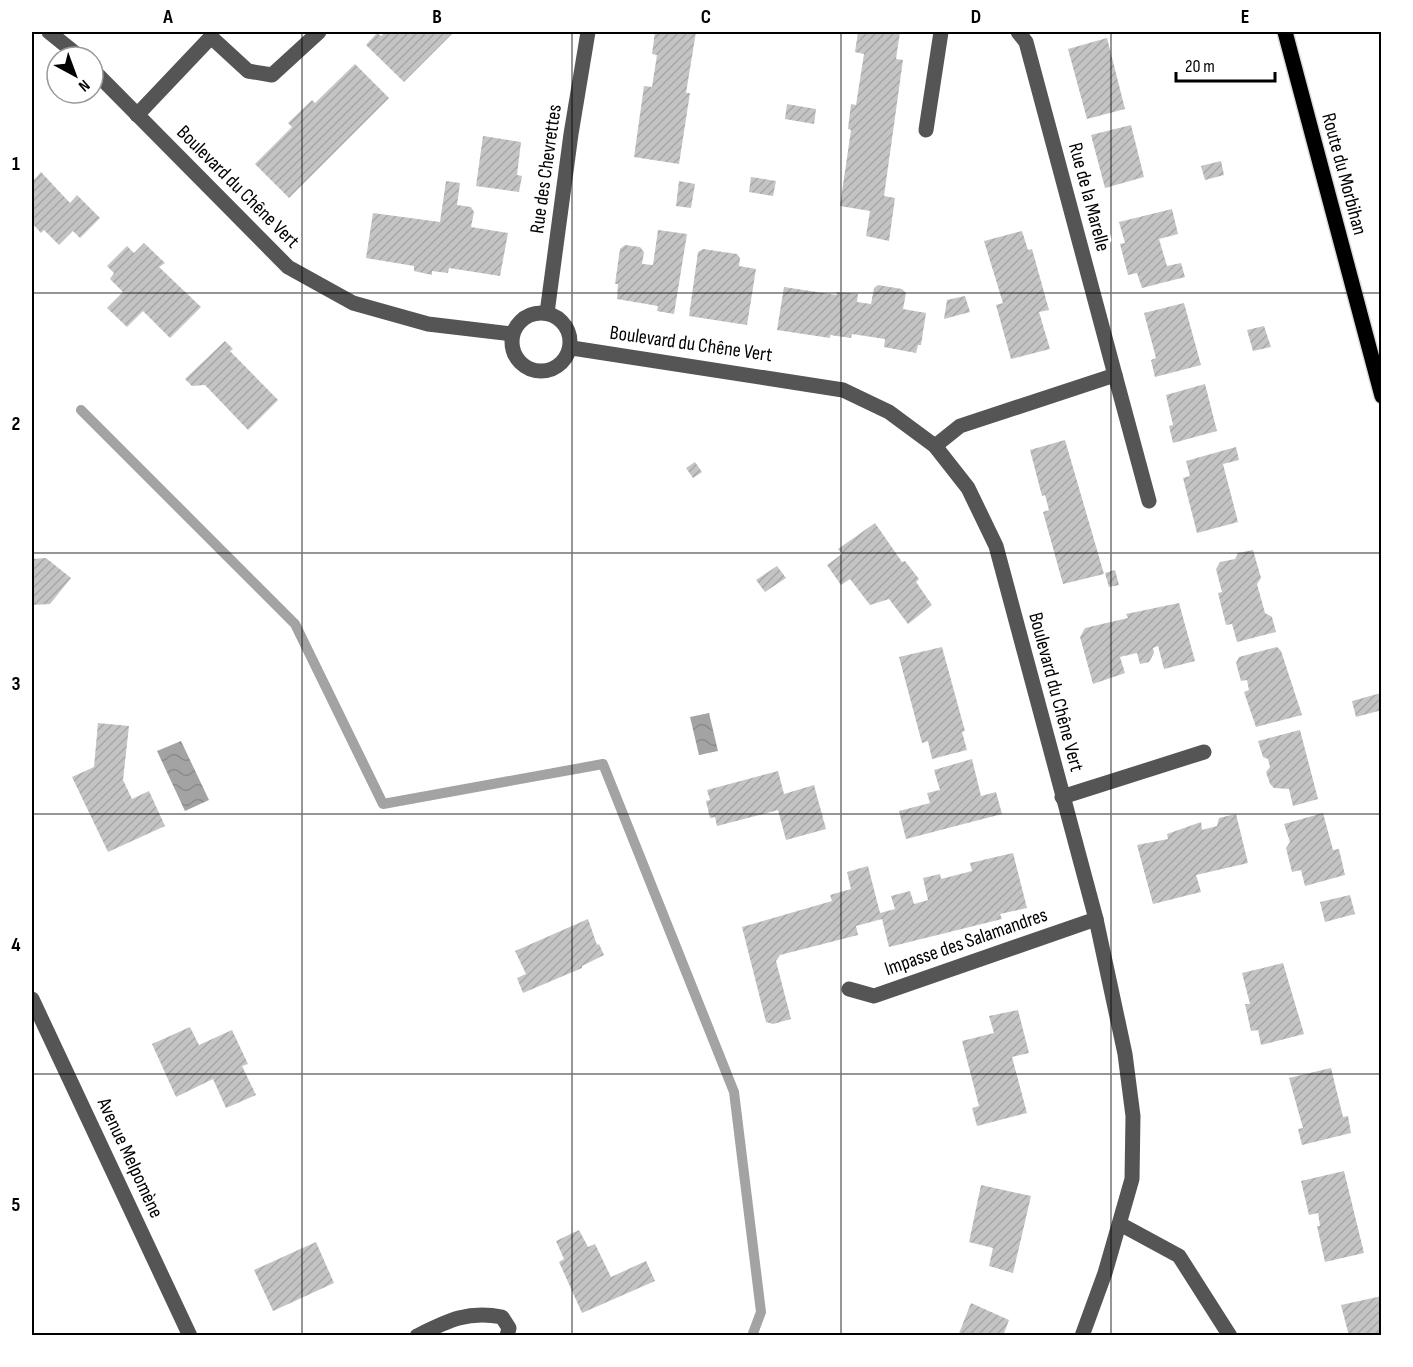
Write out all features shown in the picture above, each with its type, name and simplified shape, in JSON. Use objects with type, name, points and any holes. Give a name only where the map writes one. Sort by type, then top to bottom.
[{"type":"main road","name":"Route du Morbihan","points":[[1285,32],[1382,396]]},
{"type":"street","points":[[49,32],[65,45]]},
{"type":"street","points":[[137,115],[208,34],[248,71],[272,75],[319,32]]},
{"type":"street","name":"Rue des Chevrettes","points":[[547,313],[571,134],[588,32]]},
{"type":"street","points":[[926,130],[941,32]]},
{"type":"street","name":"Rue de la Marelle","points":[[1018,32],[1026,42],[1149,501]]},
{"type":"street","name":"Boulevard du Chêne Vert","points":[[105,82],[288,267],[353,303],[428,324],[512,334]]},
{"type":"street","points":[[547,313],[564,322],[572,348],[560,366],[533,372],[515,358],[512,334],[522,319],[547,313]]},
{"type":"street","name":"Boulevard du Chêne Vert","points":[[572,348],[843,390],[889,412],[934,446],[968,488],[996,546],[1096,919],[1125,1054],[1133,1116],[1132,1179],[1120,1224],[1082,1335]]},
{"type":"street","points":[[934,446],[960,426],[1115,375]]},
{"type":"street","points":[[1062,797],[1204,752]]},
{"type":"street","name":"Impasse des Salamandres","points":[[849,989],[874,996],[1096,919]]},
{"type":"street","name":"Avenue Melpomène","points":[[32,999],[190,1335]]},
{"type":"street","points":[[1120,1224],[1179,1256],[1230,1335]]},
{"type":"street","points":[[417,1335],[453,1319],[483,1313],[502,1317],[509,1328],[507,1335]]},
{"type":"water","points":[[709,713],[718,751],[699,755],[690,717]]},
{"type":"water","points":[[181,741],[209,800],[185,811],[157,751]]},
{"type":"building","points":[[386,32],[454,32],[404,82],[366,45],[377,33],[381,36]]},
{"type":"building","points":[[655,32],[696,32],[686,93],[690,93],[679,164],[634,157],[644,86],[652,87],[657,55],[652,54]]},
{"type":"building","points":[[858,32],[900,32],[896,59],[903,60],[884,196],[895,198],[889,241],[866,236],[870,211],[840,206],[851,130],[848,129],[851,104],[856,105],[864,54],[855,52]]},
{"type":"building","points":[[1107,38],[1125,109],[1087,119],[1068,49]]},
{"type":"building","points":[[355,64],[389,98],[289,198],[255,164],[292,127],[288,123],[312,100],[315,103]]},
{"type":"building","points":[[787,104],[816,109],[814,124],[785,119]]},
{"type":"building","points":[[1131,125],[1144,177],[1105,188],[1091,135]]},
{"type":"building","points":[[483,136],[521,142],[517,175],[522,176],[519,192],[476,186]]},
{"type":"building","points":[[1221,161],[1224,175],[1205,180],[1201,166]]},
{"type":"building","points":[[41,172],[70,203],[77,195],[100,218],[80,238],[73,231],[59,245],[44,230],[41,233],[32,223],[32,182]]},
{"type":"building","points":[[751,177],[776,181],[773,196],[749,192]]},
{"type":"building","points":[[446,181],[460,183],[457,205],[471,207],[474,212],[471,227],[508,233],[500,276],[449,268],[448,273],[432,271],[432,275],[414,271],[414,266],[366,258],[373,213],[440,222]]},
{"type":"building","points":[[679,181],[695,184],[691,208],[676,206]]},
{"type":"building","points":[[1172,209],[1178,234],[1159,239],[1167,266],[1181,263],[1185,277],[1142,288],[1137,273],[1128,275],[1120,244],[1125,243],[1119,222]]},
{"type":"building","points":[[658,230],[687,234],[674,314],[657,311],[658,306],[617,299],[618,284],[615,284],[620,249],[625,245],[640,247],[644,252],[642,264],[653,265]]},
{"type":"building","points":[[1022,231],[1028,250],[1032,249],[1049,310],[1039,312],[1050,349],[1011,359],[996,305],[1003,303],[984,241]]},
{"type":"building","points":[[144,243],[165,263],[159,267],[201,307],[170,338],[143,311],[127,327],[107,308],[123,292],[110,279],[114,273],[107,266],[127,246],[134,253]]},
{"type":"building","points":[[703,249],[737,254],[740,258],[739,266],[756,269],[747,325],[689,316],[698,252]]},
{"type":"building","points":[[878,285],[902,289],[906,293],[903,309],[926,313],[921,345],[918,345],[916,353],[884,347],[885,339],[852,334],[851,338],[830,335],[830,338],[777,330],[784,287],[836,295],[837,292],[858,294],[857,302],[871,304],[874,288]]},
{"type":"building","points":[[965,296],[970,312],[944,319],[947,300]]},
{"type":"building","points":[[1184,303],[1201,365],[1155,377],[1151,360],[1156,358],[1144,313]]},
{"type":"building","points":[[1264,326],[1271,347],[1253,351],[1247,330]]},
{"type":"building","points":[[225,341],[233,349],[230,351],[278,400],[248,430],[205,385],[192,386],[185,379]]},
{"type":"building","points":[[1205,384],[1217,431],[1173,443],[1169,426],[1173,425],[1166,395]]},
{"type":"building","points":[[1065,440],[1104,574],[1063,584],[1043,512],[1049,510],[1045,495],[1042,496],[1030,450]]},
{"type":"building","points":[[1236,447],[1239,460],[1223,464],[1238,522],[1197,533],[1183,478],[1190,476],[1186,461]]},
{"type":"building","points":[[695,462],[702,472],[693,478],[686,468]]},
{"type":"building","points":[[875,523],[902,562],[905,561],[919,579],[916,582],[932,605],[908,624],[889,599],[870,605],[850,579],[841,585],[827,565],[842,554],[838,549]]},
{"type":"building","points":[[1253,550],[1261,578],[1257,584],[1265,613],[1272,617],[1276,632],[1237,642],[1232,624],[1226,625],[1218,593],[1222,592],[1216,569],[1220,562],[1235,559],[1238,553]]},
{"type":"building","points":[[46,558],[71,578],[50,604],[32,605],[32,559]]},
{"type":"building","points":[[777,566],[786,578],[765,592],[756,580]]},
{"type":"building","points":[[1115,570],[1119,585],[1109,587],[1105,573]]},
{"type":"building","points":[[1179,603],[1195,661],[1164,669],[1158,646],[1153,648],[1154,653],[1149,662],[1140,664],[1137,653],[1120,657],[1125,673],[1093,684],[1080,637],[1085,628],[1128,618],[1126,614]]},
{"type":"building","points":[[942,647],[965,731],[962,732],[967,750],[932,759],[928,741],[922,743],[899,657]]},
{"type":"building","points":[[1277,647],[1281,651],[1302,715],[1256,727],[1244,692],[1249,690],[1247,680],[1241,681],[1236,663],[1239,657]]},
{"type":"building","points":[[1381,693],[1382,710],[1356,717],[1352,701]]},
{"type":"building","points":[[98,723],[129,726],[123,780],[132,799],[149,791],[165,826],[108,852],[72,777],[94,767]]},
{"type":"building","points":[[1300,730],[1318,799],[1293,806],[1289,789],[1274,788],[1270,784],[1266,772],[1270,767],[1268,759],[1263,757],[1258,741]]},
{"type":"building","points":[[972,759],[981,796],[996,792],[1002,814],[906,839],[899,811],[930,803],[927,793],[940,790],[934,770]]},
{"type":"building","points":[[778,771],[784,794],[814,785],[826,829],[786,840],[778,810],[717,826],[715,817],[710,818],[706,801],[710,800],[707,790]]},
{"type":"building","points":[[1323,813],[1333,850],[1339,849],[1345,875],[1305,886],[1301,870],[1292,872],[1286,848],[1290,842],[1284,824]]},
{"type":"building","points":[[1236,814],[1248,863],[1196,875],[1201,892],[1153,904],[1137,845],[1168,839],[1167,834],[1201,822],[1202,830],[1217,826],[1219,818]]},
{"type":"building","points":[[1013,853],[1027,908],[1000,914],[1002,919],[889,947],[882,919],[856,926],[858,935],[780,955],[776,961],[791,1019],[773,1024],[766,1022],[742,927],[832,901],[830,895],[851,889],[847,872],[868,866],[880,913],[895,909],[891,896],[910,891],[914,904],[928,900],[923,878],[940,874],[941,879],[972,871],[970,863]]},
{"type":"building","points":[[1350,895],[1355,914],[1325,922],[1320,902]]},
{"type":"building","points":[[588,919],[597,945],[599,944],[604,955],[582,968],[523,993],[517,978],[526,974],[515,951]]},
{"type":"building","points":[[1283,963],[1304,1034],[1261,1045],[1258,1030],[1251,1031],[1245,1004],[1250,1004],[1242,973]]},
{"type":"building","points":[[1018,1010],[1029,1053],[1012,1057],[1027,1113],[977,1126],[972,1108],[979,1106],[962,1041],[994,1033],[989,1016]]},
{"type":"building","points":[[190,1027],[199,1045],[232,1030],[248,1064],[242,1066],[256,1095],[226,1108],[213,1079],[176,1097],[152,1044]]},
{"type":"building","points":[[1331,1068],[1343,1117],[1348,1116],[1351,1133],[1302,1145],[1298,1129],[1303,1128],[1289,1078]]},
{"type":"building","points":[[1344,1171],[1364,1253],[1325,1262],[1317,1226],[1320,1226],[1318,1213],[1309,1215],[1301,1181]]},
{"type":"building","points":[[981,1185],[1031,1196],[1013,1273],[989,1266],[993,1248],[969,1242]]},
{"type":"building","points":[[579,1230],[588,1247],[595,1244],[611,1277],[646,1261],[655,1281],[582,1313],[559,1262],[564,1259],[556,1241]]},
{"type":"building","points":[[316,1242],[334,1283],[273,1311],[254,1270]]},
{"type":"building","points":[[1382,1296],[1382,1336],[1349,1336],[1341,1305]]},
{"type":"building","points":[[971,1303],[1009,1320],[1003,1336],[958,1336]]},
{"type":"waterway","points":[[81,410],[295,624],[383,804],[603,764],[734,1092],[761,1312],[752,1336]]}]
